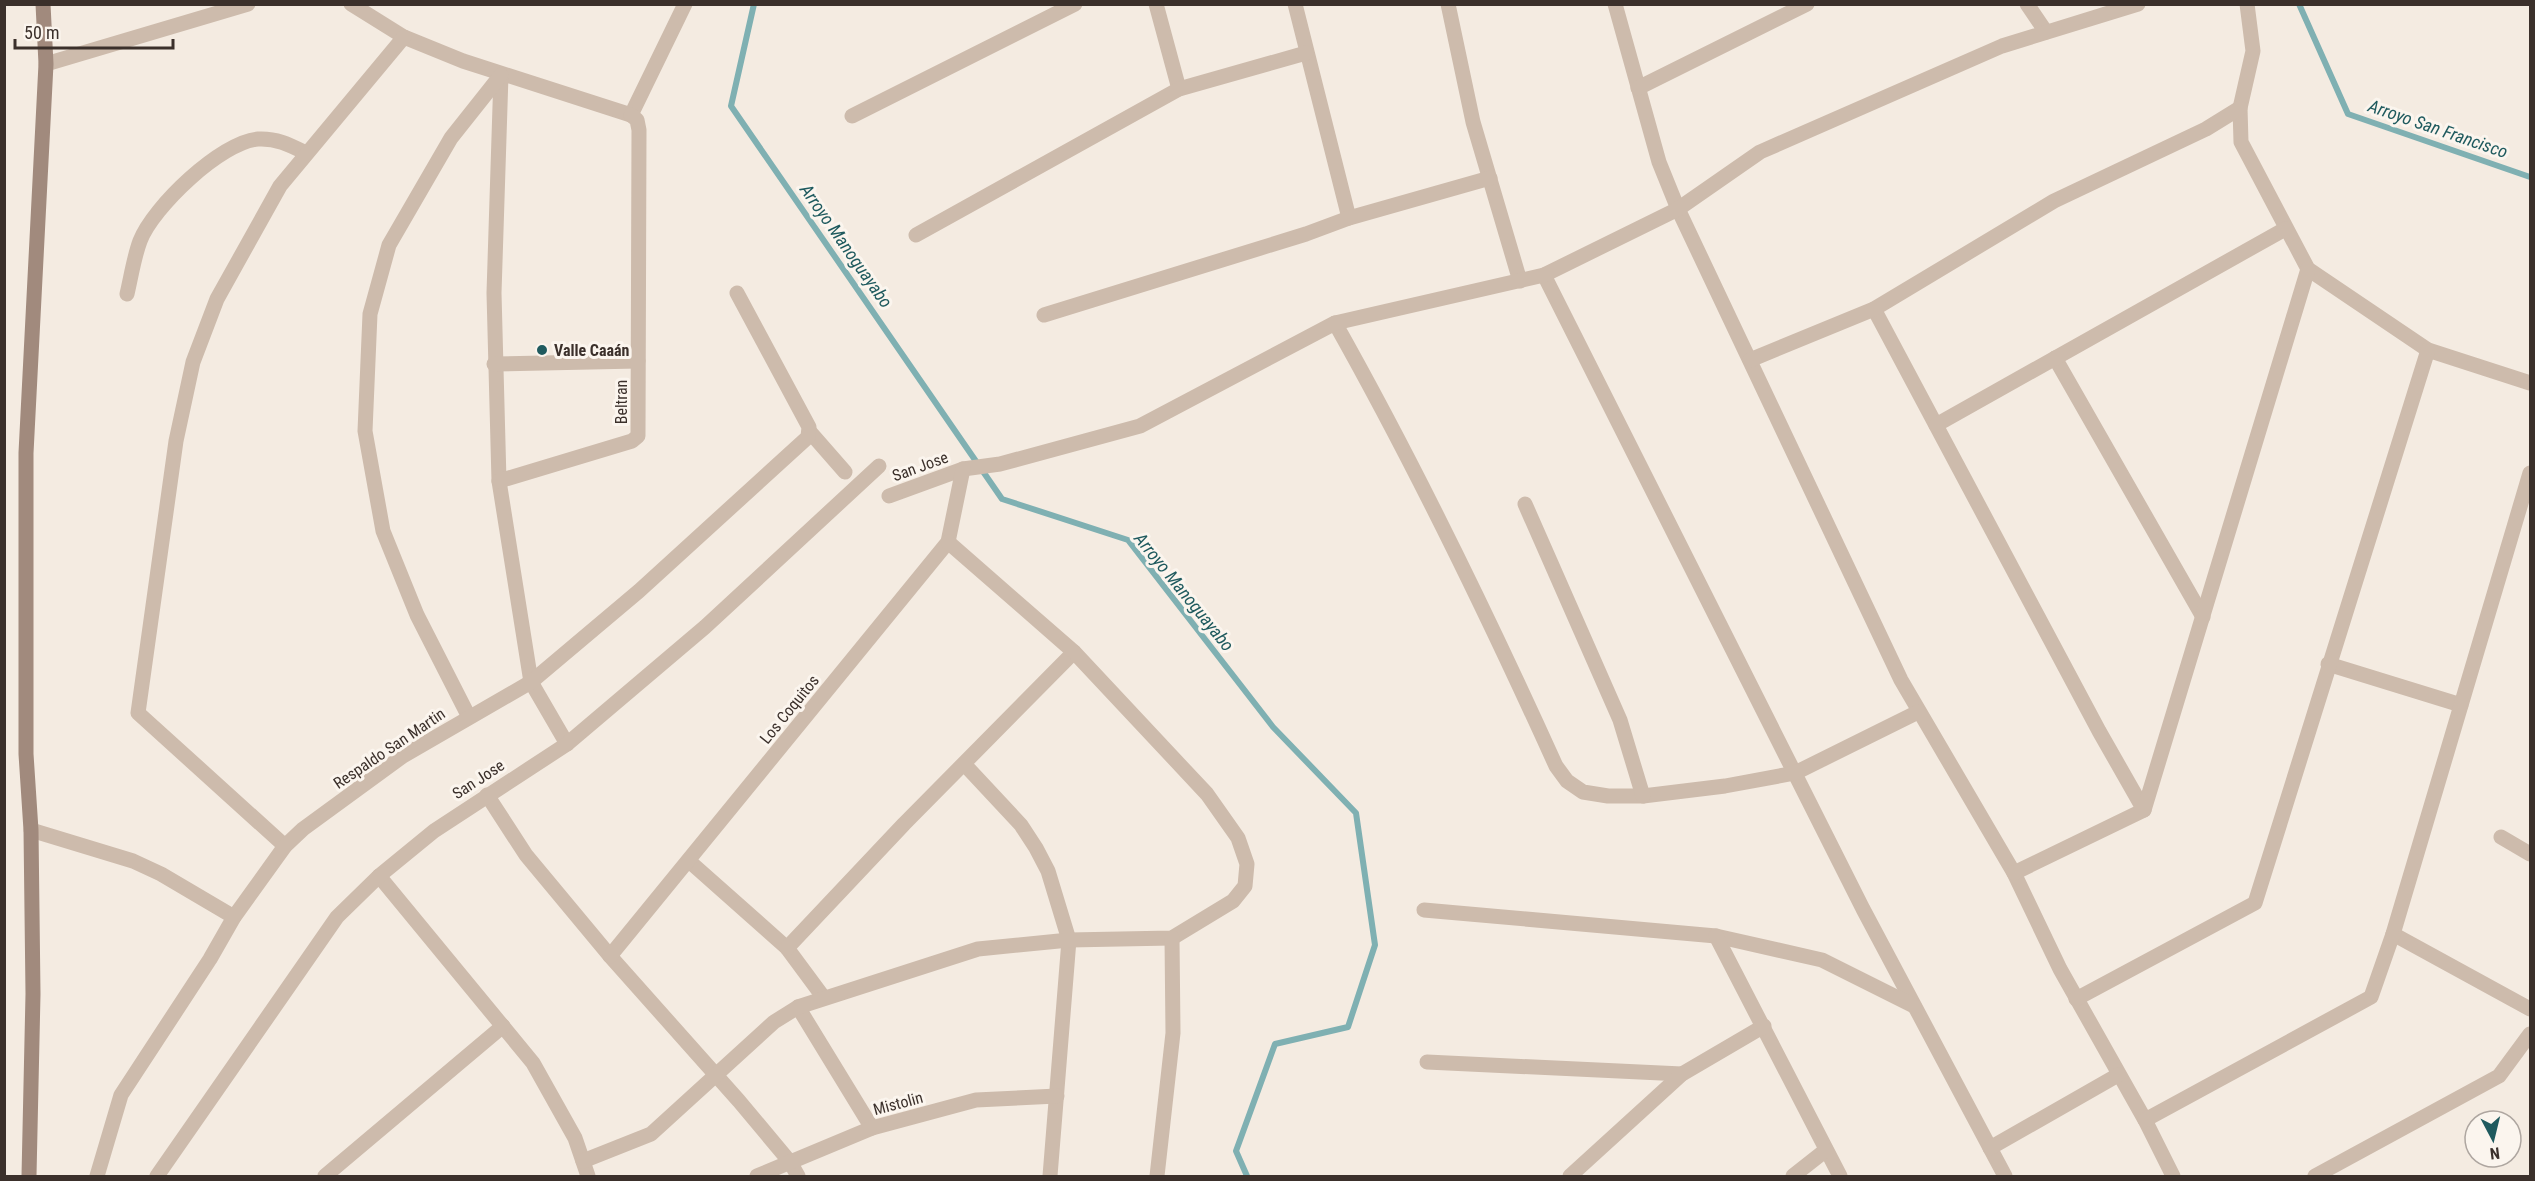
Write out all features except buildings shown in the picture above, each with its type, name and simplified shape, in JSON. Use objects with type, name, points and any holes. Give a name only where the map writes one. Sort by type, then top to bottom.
[{"type":"street","points":[[29,1176],[33,994],[31,830],[26,754],[26,453],[46,64],[44,4]]},
{"type":"street","points":[[46,64],[248,4]]},
{"type":"street","points":[[351,4],[404,37],[501,75],[631,116],[685,4]]},
{"type":"street","points":[[852,116],[1075,4]]},
{"type":"street","points":[[1156,4],[1179,89]]},
{"type":"street","points":[[1295,4],[1349,218]]},
{"type":"street","points":[[1448,4],[1473,122],[1520,281]]},
{"type":"street","points":[[1615,4],[1659,162],[1678,209],[1918,712],[2014,873],[2076,999],[2145,1120],[2173,1176]]},
{"type":"street","points":[[1638,88],[1807,4]]},
{"type":"street","points":[[2027,4],[2046,32]]},
{"type":"street","name":"San Jose","points":[[889,496],[963,469],[1000,464],[1140,426],[1335,323],[1544,275],[1678,209],[1760,152],[2002,46],[2138,4]]},
{"type":"street","points":[[2247,4],[2253,51],[2240,108],[2241,142],[2308,269],[2428,350],[2530,383]]},
{"type":"street","points":[[285,846],[142,720],[138,706],[176,441],[193,362],[217,299],[249,238],[280,186],[404,37]]},
{"type":"street","points":[[916,235],[1179,89],[1306,53]]},
{"type":"street","points":[[501,75],[494,364],[500,481],[531,682],[567,744]]},
{"type":"street","points":[[469,717],[417,615],[383,531],[365,431],[369,325],[389,245],[451,138],[501,75]]},
{"type":"street","points":[[1750,360],[1874,309],[2054,201],[2206,129],[2240,108]]},
{"type":"street","name":"Beltran","points":[[500,481],[632,441],[638,436],[640,428],[639,130],[637,120],[631,116]]},
{"type":"street","points":[[127,294],[140,241],[153,215],[174,192],[232,147],[256,139],[278,140],[306,153]]},
{"type":"street","points":[[1044,315],[1349,218],[1490,178]]},
{"type":"street","points":[[1936,425],[2285,228]]},
{"type":"street","points":[[2014,873],[2144,810],[2308,269]]},
{"type":"street","points":[[1544,275],[1914,1006],[2005,1176]]},
{"type":"street","points":[[736,293],[809,435],[845,472]]},
{"type":"street","points":[[1874,309],[2099,731],[2144,810]]},
{"type":"street","points":[[1335,323],[1482,606],[1556,766],[1567,781],[1583,792],[1608,796],[1643,796],[1725,786],[1795,773],[1918,712]]},
{"type":"street","points":[[2076,999],[2255,903],[2428,350]]},
{"type":"street","points":[[2055,358],[2203,617]]},
{"type":"street","points":[[494,364],[638,361]]},
{"type":"street","name":"Respaldo San Martin","points":[[97,1176],[121,1095],[210,959],[234,916],[285,846],[303,830],[403,756],[531,682],[639,591],[809,435]]},
{"type":"street","name":"San Jose","points":[[157,1176],[337,917],[379,876],[434,831],[567,744],[705,627],[879,466]]},
{"type":"street","name":"Los Coquitos","points":[[610,956],[948,542],[963,469]]},
{"type":"street","points":[[2145,1120],[2371,997],[2393,934],[2530,473]]},
{"type":"street","points":[[1525,504],[1620,720],[1643,796]]},
{"type":"street","points":[[583,1161],[651,1134],[774,1022],[798,1007],[978,949],[1069,940],[1172,938],[1233,901],[1245,886],[1247,864],[1238,838],[1207,794],[1074,652],[948,542]]},
{"type":"street","points":[[787,948],[904,824],[965,765],[1074,652]]},
{"type":"street","points":[[2328,664],[2461,705]]},
{"type":"street","points":[[965,765],[1021,825],[1036,848],[1047,871],[1069,940],[1050,1176]]},
{"type":"street","points":[[487,795],[526,855],[610,956],[790,1162],[798,1176]]},
{"type":"street","points":[[31,830],[133,861],[234,916]]},
{"type":"street","points":[[2501,837],[2530,854]]},
{"type":"street","points":[[689,861],[787,948],[824,998]]},
{"type":"street","points":[[379,876],[533,1063],[575,1138],[588,1176]]},
{"type":"street","points":[[1424,910],[1716,936],[1822,960],[1914,1006]]},
{"type":"street","points":[[2393,934],[2530,1009]]},
{"type":"street","points":[[1716,936],[1840,1176]]},
{"type":"street","points":[[1157,1176],[1173,1033],[1172,938]]},
{"type":"street","points":[[798,1007],[872,1128]]},
{"type":"street","points":[[325,1176],[504,1026]]},
{"type":"street","points":[[1570,1176],[1682,1074],[1764,1026]]},
{"type":"street","points":[[2315,1176],[2499,1076],[2530,1034]]},
{"type":"street","points":[[1427,1062],[1682,1074]]},
{"type":"street","points":[[1990,1148],[2118,1075]]},
{"type":"street","name":"Mistolin","points":[[757,1176],[872,1128],[976,1100],[1057,1096]]},
{"type":"street","points":[[1792,1176],[1826,1150]]},
{"type":"waterway","name":"Arroyo Manoguayabo","points":[[754,4],[731,106],[1002,499],[1128,540],[1273,727],[1356,813],[1375,945],[1348,1027],[1275,1044],[1236,1151],[1247,1176]]},
{"type":"waterway","name":"Arroyo San Francisco","points":[[2299,4],[2348,114],[2530,177]]},
{"type":"place","name":"Valle Caaán","points":[[542,350]]}]
